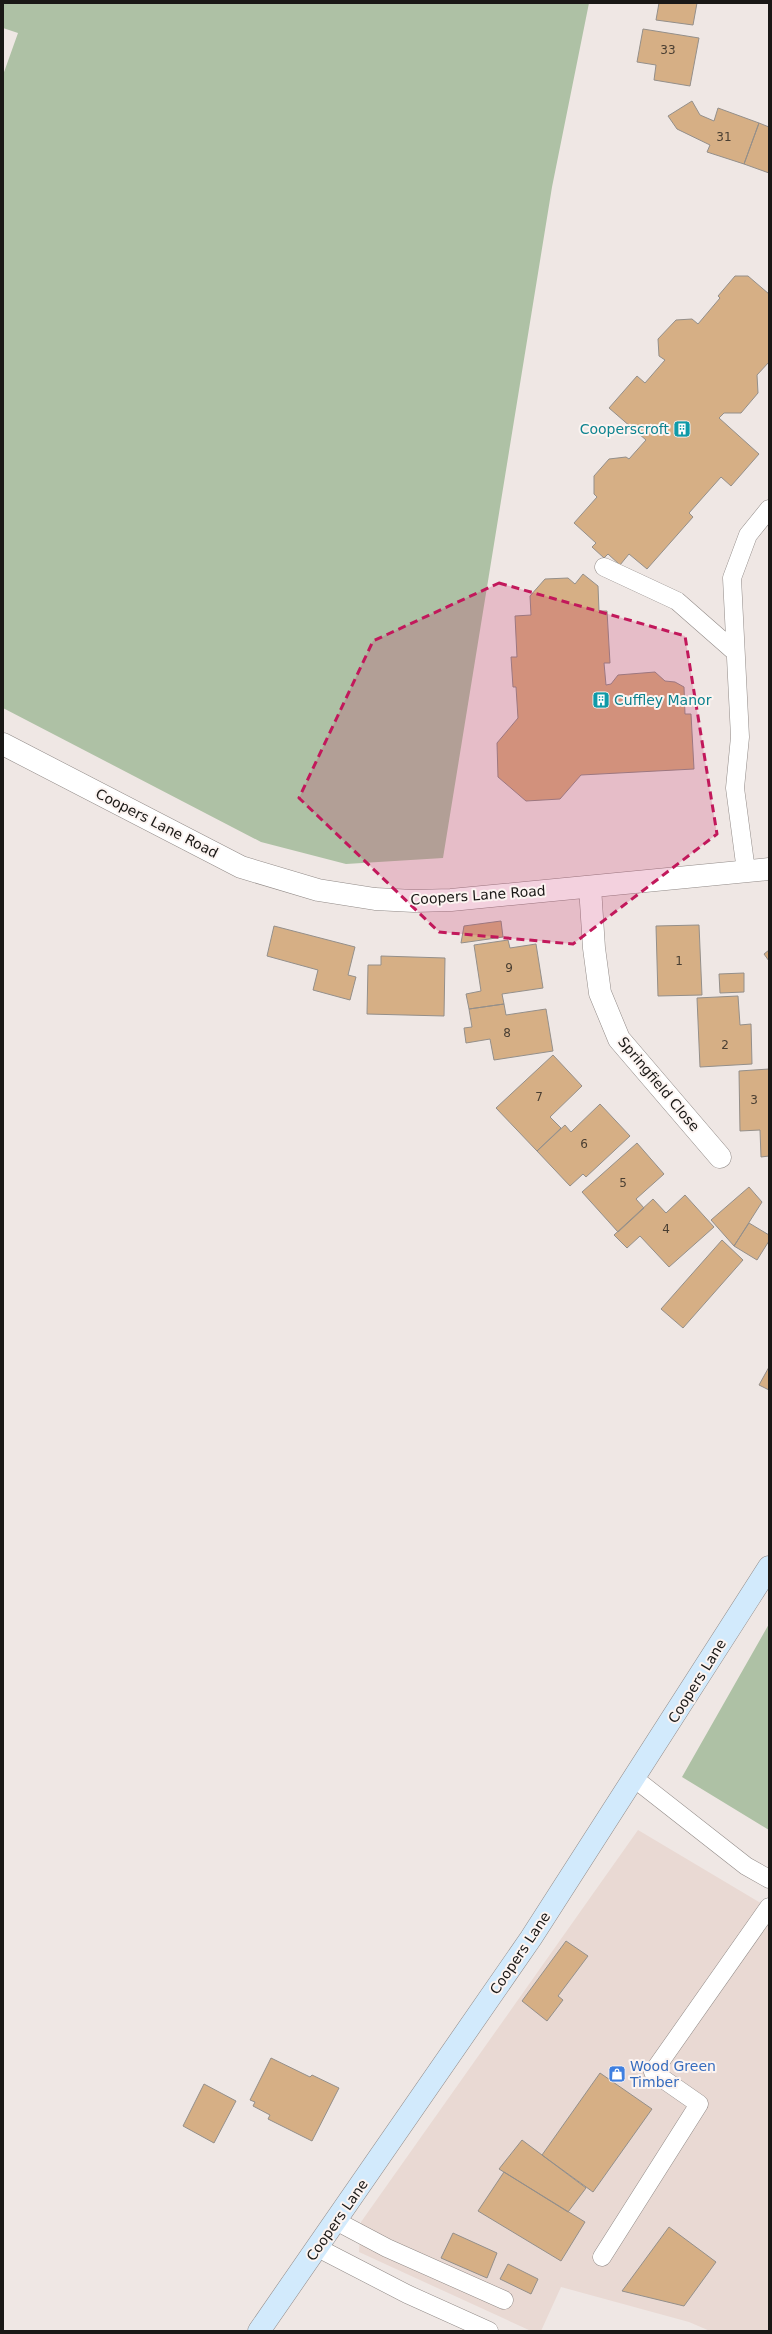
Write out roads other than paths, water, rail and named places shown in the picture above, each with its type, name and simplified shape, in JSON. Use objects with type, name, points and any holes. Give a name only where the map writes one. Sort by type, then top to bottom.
[{"type":"main road","name":"Coopers Lane","points":[[259,2331],[532,1938],[635,1779],[769,1567]]},
{"type":"street","name":"Coopers Lane Road","points":[[3,744],[241,867],[318,890],[376,899],[414,901],[451,900],[769,869]]},
{"type":"street","name":"Springfield Close","points":[[590,887],[594,948],[600,993],[619,1039],[720,1157]]},
{"type":"lane","points":[[746,871],[735,788],[740,737],[734,651],[732,578],[748,535],[769,509]]},
{"type":"lane","points":[[604,567],[677,601],[734,651]]},
{"type":"lane","points":[[635,1779],[746,1866],[769,1879]]},
{"type":"lane","points":[[602,2257],[699,2104],[653,2072],[769,1907]]},
{"type":"lane","points":[[336,2221],[387,2248],[504,2300]]},
{"type":"lane","points":[[318,2248],[407,2294],[489,2331]]},
{"type":"place","name":"Cooperscroft","points":[[682,429]]},
{"type":"place","name":"Cuffley Manor","points":[[601,700]]},
{"type":"place","name":"Wood Green Timber","points":[[617,2074]]}]
